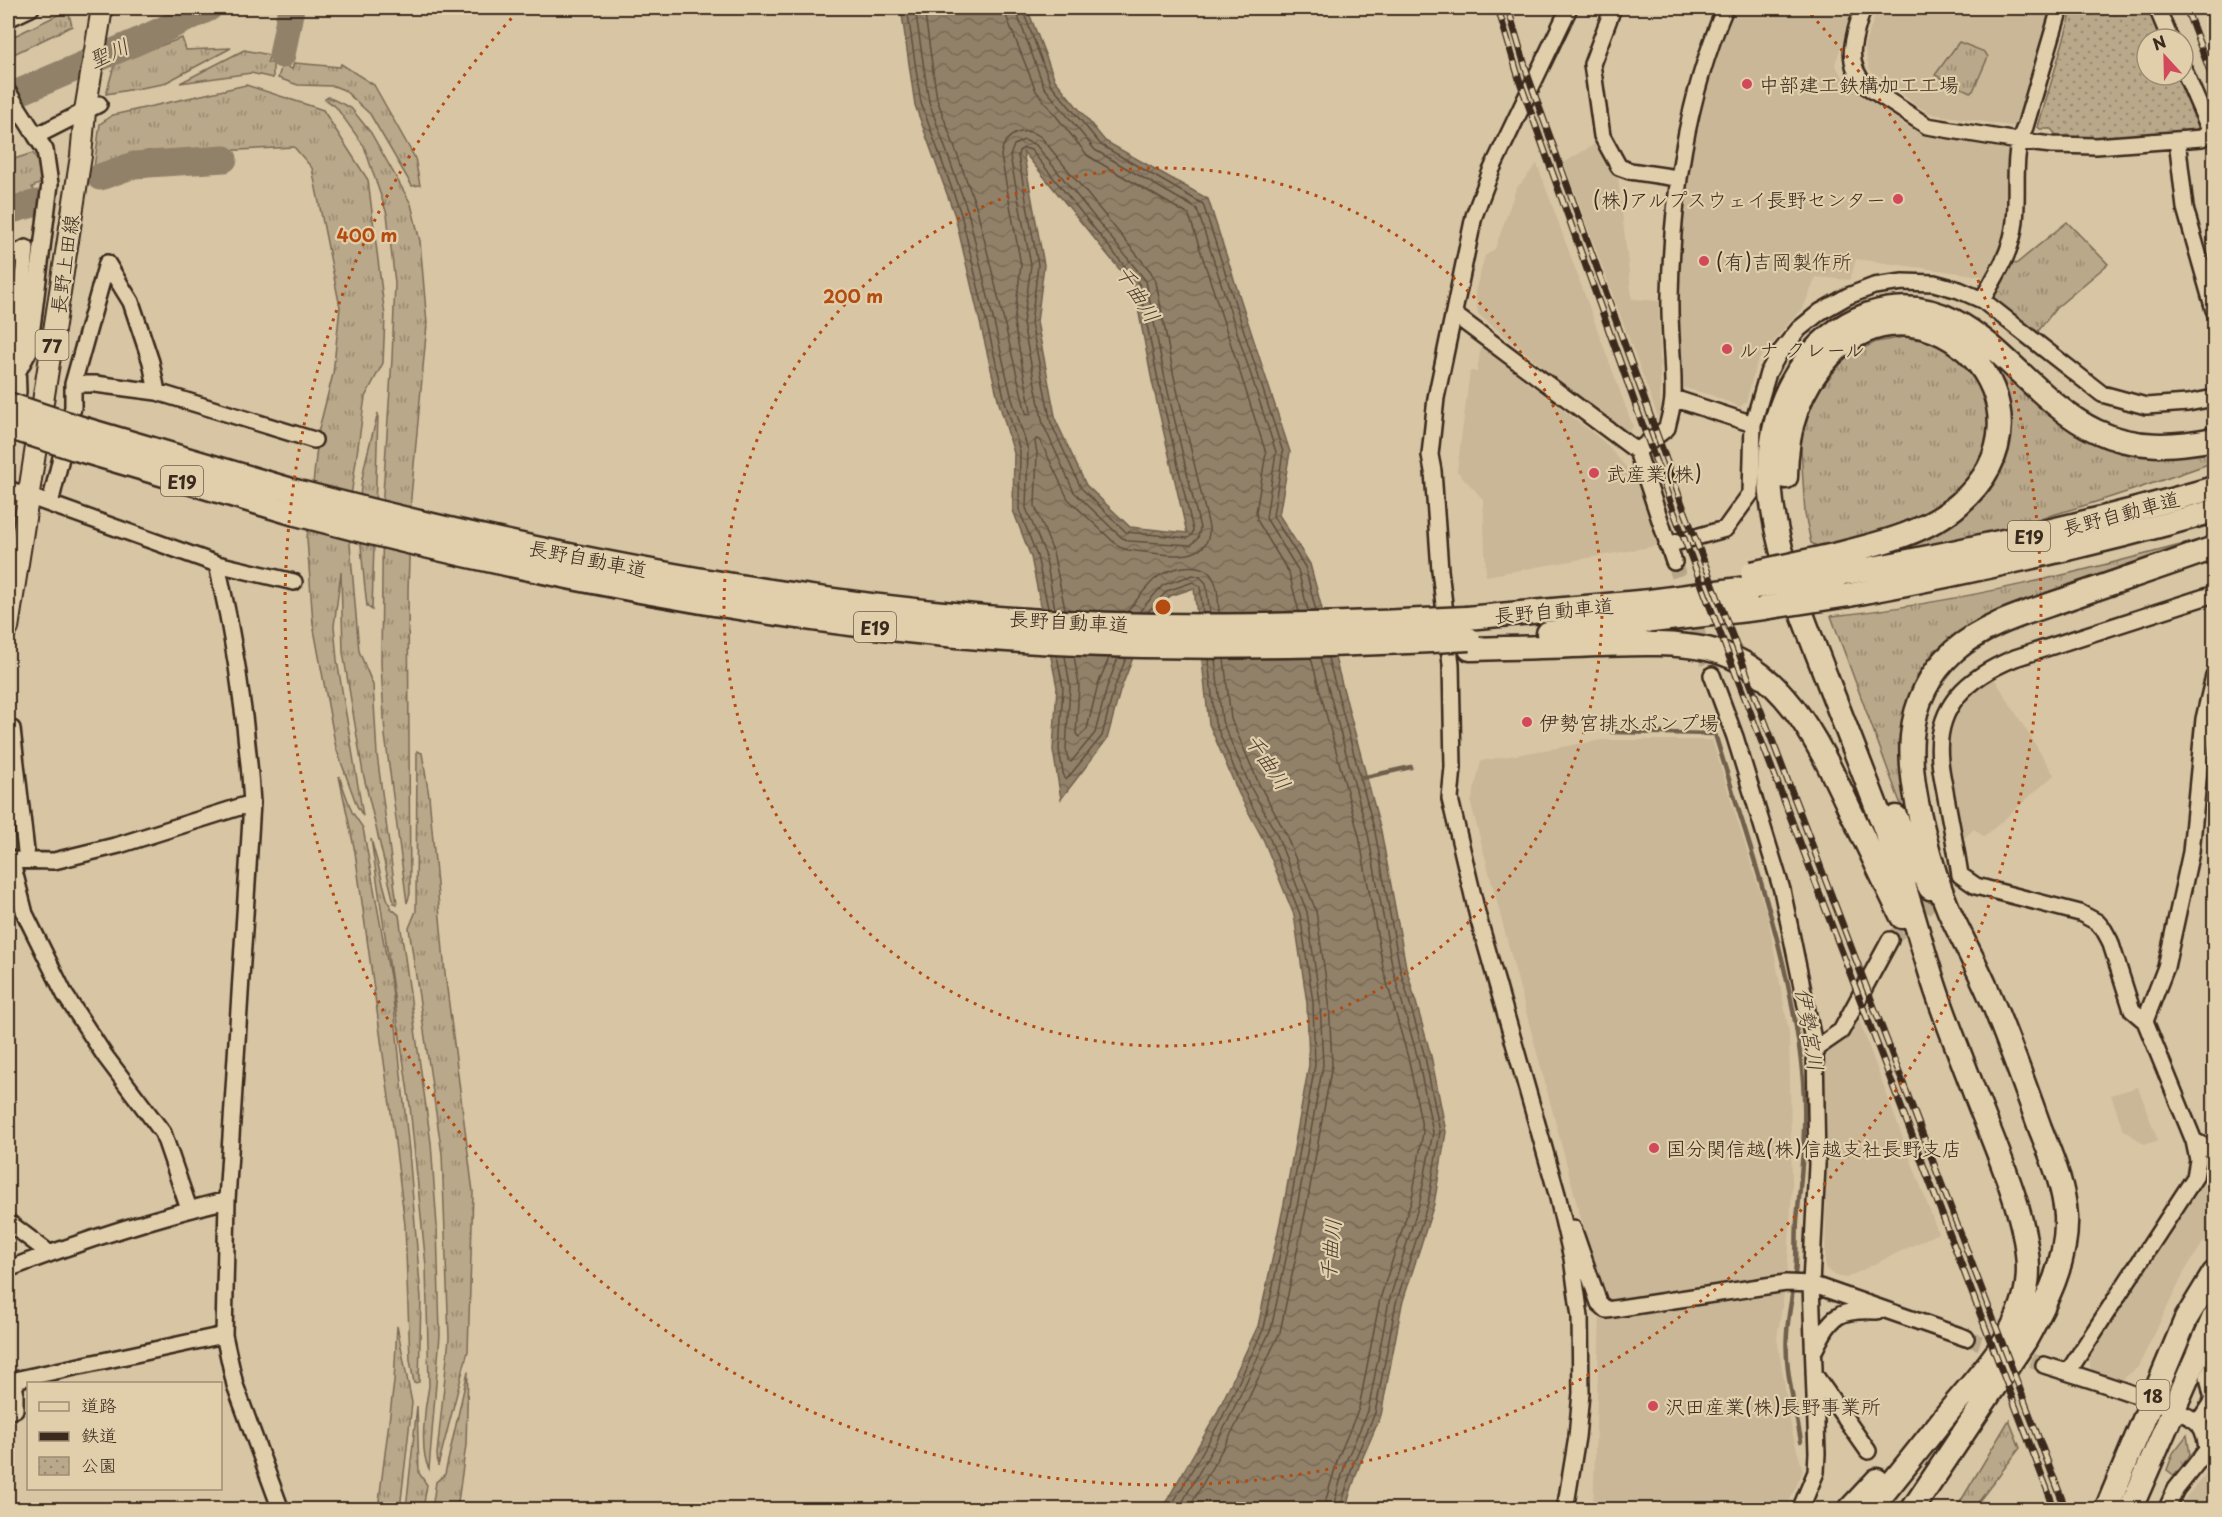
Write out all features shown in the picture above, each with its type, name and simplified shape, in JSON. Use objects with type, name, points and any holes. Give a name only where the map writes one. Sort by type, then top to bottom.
[{"type":"highway","points":[[1870,1509],[1979,1375],[2006,1338],[2023,1303],[2028,1264],[2027,1244],[2012,1191],[1934,983],[1891,844],[1805,621],[1778,536],[1770,486],[1772,438],[1784,397],[1806,359],[1837,329],[1855,320],[1889,309],[1907,308],[1924,310],[1959,323],[1991,345],[2062,411],[2110,437],[2143,444],[2180,444],[2214,439]]},
{"type":"highway","points":[[1838,564],[1882,542],[1922,527],[1959,505],[1985,474],[1994,457],[1999,439],[2000,422],[1992,386],[1980,364],[1963,346],[1947,336],[1931,330],[1898,325],[1866,333],[1836,351],[1821,365],[1799,402],[1788,440],[1786,483],[1791,530],[1797,551],[1819,617],[1895,816],[1918,868],[1963,939]]},
{"type":"highway","name":"長野自動車道","points":[[8,405],[77,438]]},
{"type":"highway","name":"長野自動車道","points":[[8,425],[77,438],[294,502],[388,538],[567,577],[763,612],[909,631],[1068,643],[1312,647],[1620,626],[1764,608],[1940,578],[2085,546],[2214,511]]},
{"type":"highway","points":[[2058,530],[2214,476]]},
{"type":"highway","name":"長野自動車道","points":[[294,502],[462,532],[652,571],[806,596],[915,609],[986,617],[1146,624],[1307,625],[1469,636],[1549,611],[1753,580],[1838,564],[1923,559],[2058,530],[2214,488]]},
{"type":"highway","points":[[1849,595],[1928,587],[2214,522]]},
{"type":"highway","points":[[1912,1509],[2036,1321],[2059,1269],[2065,1244],[2063,1192],[1991,998],[1934,870],[1914,789],[1910,759],[1915,714],[1930,679],[1953,652],[1982,631],[2214,548]]},
{"type":"highway","points":[[1469,636],[1615,645],[1681,645],[1708,649],[1732,657],[1754,669],[1771,682],[1786,699],[1800,717],[1828,764],[1934,983]]},
{"type":"highway","name":"18","points":[[2112,1508],[2150,1401],[2186,1319],[2214,1273]]},
{"type":"highway","name":"18","points":[[2112,1508],[2172,1410],[2214,1317]]},
{"type":"highway","points":[[1890,1509],[2014,1357]]},
{"type":"highway","points":[[1849,1509],[1979,1375]]},
{"type":"main road","name":"長野上田線","points":[[8,628],[91,103],[102,8]]},
{"type":"street","points":[[8,19],[31,8]]},
{"type":"street","points":[[1565,1509],[1581,1393],[1580,1317],[1572,1258],[1560,1205],[1478,917],[1450,800],[1453,767],[1450,664],[1430,455],[1436,398],[1474,216],[1491,171],[1569,8]]},
{"type":"street","points":[[1613,8],[1592,64],[1602,136],[1619,167],[1630,171],[1677,178]]},
{"type":"street","points":[[1637,451],[1667,428],[1673,398],[1670,299],[1677,178],[1696,86],[1725,8]]},
{"type":"street","points":[[1863,8],[1852,42],[1853,66],[1858,77],[1866,86],[1927,126],[2052,145],[2096,146],[2202,138],[2208,133],[2209,128],[2191,87]]},
{"type":"street","points":[[1982,300],[2010,249],[2017,197],[2018,141],[2025,127],[2060,8]]},
{"type":"street","points":[[2157,8],[2165,27]]},
{"type":"street","points":[[8,92],[45,150],[50,184],[30,351],[17,373]]},
{"type":"street","points":[[31,131],[91,103]]},
{"type":"street","points":[[2177,140],[2185,208],[2214,310]]},
{"type":"street","points":[[8,258],[26,248],[12,352],[17,373],[18,392],[8,425]]},
{"type":"street","points":[[50,504],[73,407],[73,384],[107,262],[132,302],[151,362],[156,392]]},
{"type":"street","points":[[1667,545],[1725,529],[1751,493],[1753,424],[1768,373],[1778,355],[1799,329],[1820,312],[1848,296],[1874,286],[1903,282],[1934,284],[1959,290],[1982,300],[2102,394],[2146,406],[2188,403],[2214,398]]},
{"type":"street","points":[[1455,315],[1637,451],[1674,561]]},
{"type":"street","points":[[73,384],[95,384],[156,392],[314,440]]},
{"type":"street","points":[[1673,398],[1753,424]]},
{"type":"street","points":[[8,489],[217,564],[294,582]]},
{"type":"street","points":[[217,564],[233,636],[250,767],[252,803],[227,1200],[224,1335],[235,1384],[281,1509]]},
{"type":"street","points":[[2068,1372],[2195,1177],[2198,1160],[2194,1141],[2145,1021],[2132,1010],[2110,941],[2097,922],[2080,913],[1976,886],[1958,877],[1940,762],[1941,727],[1947,712],[1966,686],[1991,668],[2015,658],[2214,594]]},
{"type":"street","points":[[1712,675],[1735,736],[1782,890],[1815,1049],[1817,1165],[1799,1283],[1814,1351],[1816,1472],[1800,1509]]},
{"type":"street","points":[[2145,1021],[2166,968],[2191,852],[2207,751],[2204,719],[2214,676]]},
{"type":"street","points":[[8,728],[12,729],[27,860]]},
{"type":"street","points":[[189,1209],[163,1133],[125,1083],[65,995],[25,914],[9,860],[54,861],[119,845],[252,803]]},
{"type":"street","points":[[1815,1049],[1841,1031],[1890,940]]},
{"type":"street","points":[[2194,1141],[2214,1151]]},
{"type":"street","points":[[8,1269],[49,1253],[189,1209],[227,1200]]},
{"type":"street","points":[[1560,1205],[1574,1230],[1599,1303],[1607,1310],[1799,1283],[1966,1338]]},
{"type":"street","points":[[8,1222],[49,1253]]},
{"type":"street","points":[[1814,1351],[1824,1330],[1842,1313],[1854,1310],[1892,1312]]},
{"type":"street","points":[[8,1412],[15,1409],[15,1386],[19,1379],[224,1335]]},
{"type":"street","points":[[2198,1423],[2213,1400],[2208,1377],[2214,1364]]},
{"type":"street","points":[[2044,1365],[2150,1401],[2198,1423],[2205,1435],[2207,1450],[2176,1489],[2166,1509]]},
{"type":"street","points":[[1814,1374],[1868,1451]]},
{"type":"shaded area","points":[[1733,8],[1853,8],[1835,65],[1843,77],[1858,91],[1905,125],[1924,135],[2010,145],[2013,151],[2011,214],[2005,248],[1989,277],[1856,259],[1850,280],[1816,277],[1803,308],[1757,362],[1746,402],[1740,407],[1711,395],[1681,387],[1675,293],[1688,149],[1715,49]]},
{"type":"shaded area","points":[[1878,8],[2054,8],[2017,127],[1932,114],[1917,106],[1879,76],[1874,75],[1869,68],[1864,46]]},
{"type":"shaded area","points":[[1598,142],[1618,177],[1632,299],[1659,301],[1661,425],[1564,163]]},
{"type":"shaded area","points":[[1537,164],[1633,427],[1625,434],[1478,314],[1475,292],[1485,256],[1495,249],[1516,189]]},
{"type":"shaded area","points":[[1481,346],[1603,441],[1644,487],[1661,545],[1486,576],[1483,499],[1457,471],[1470,371],[1477,372]]},
{"type":"shaded area","points":[[1994,678],[2054,775],[1984,837],[1974,829],[1964,838],[1951,784],[1947,753],[1948,728],[1955,709],[1974,689]]},
{"type":"shaded area","points":[[1602,740],[1712,740],[1768,918],[1789,1033],[1792,1188],[1787,1278],[1616,1304],[1607,1302],[1601,1294],[1471,804],[1481,761]]},
{"type":"shaded area","points":[[1859,1020],[1938,1233],[1846,1278],[1835,1276],[1825,1268],[1827,1123],[1823,1055],[1849,1034]]},
{"type":"shaded area","points":[[2138,1087],[2158,1141],[2144,1144],[2123,1129],[2111,1095]]},
{"type":"shaded area","points":[[2206,1159],[2214,1165],[2214,1226],[2186,1269],[2138,1367],[2122,1380],[2091,1371],[2088,1352],[2201,1187]]},
{"type":"shaded area","points":[[1785,1288],[1777,1338],[1792,1432],[1803,1471],[1786,1509],[1593,1510],[1600,1317]]},
{"type":"shaded area","points":[[2214,1453],[2214,1509],[2176,1509],[2209,1470]]},
{"type":"green space","points":[[2073,8],[2149,8],[2158,27],[2135,27],[2135,87],[2184,87],[2200,124],[2195,132],[2106,139],[2060,139],[2051,129],[2038,127]]},
{"type":"green space","points":[[68,10],[72,26],[12,55],[8,39]]},
{"type":"green space","points":[[182,38],[186,50],[231,48],[163,84],[106,94],[115,62]]},
{"type":"green space","points":[[1959,42],[1985,52],[1988,57],[1973,91],[1970,92],[1935,75]]},
{"type":"green space","points":[[244,50],[270,55],[267,63],[273,63],[273,78],[251,73],[180,83]]},
{"type":"green space","points":[[294,63],[340,67],[341,64],[374,85],[415,158],[420,185],[412,186],[370,114],[344,90],[334,86],[298,85],[278,78],[282,65],[292,69]]},
{"type":"green space","points":[[246,85],[323,110],[368,180],[385,316],[383,363],[365,397],[347,525],[359,651],[373,685],[377,755],[397,904],[394,903],[363,773],[343,652],[341,572],[334,626],[337,660],[363,816],[357,806],[336,748],[313,624],[307,538],[319,429],[333,374],[340,307],[312,168],[294,147],[219,151],[147,151],[119,162],[94,168],[100,124],[113,115]]},
{"type":"green space","points":[[328,97],[351,108],[371,133],[411,204],[420,241],[427,324],[411,497],[408,591],[410,894],[407,903],[385,735],[381,664],[383,493],[395,283],[387,214],[364,146],[336,107],[325,99]]},
{"type":"green space","points":[[33,153],[44,173],[44,182],[32,187],[37,196],[8,204],[8,161]]},
{"type":"green space","points":[[2067,222],[2108,264],[2056,308],[2036,334],[2015,315],[1993,300],[1992,295],[2011,260],[2016,264]]},
{"type":"green space","points":[[1905,337],[1933,341],[1951,350],[1981,380],[1989,418],[1987,442],[1978,466],[1961,487],[1927,512],[1870,536],[1817,546],[1811,543],[1805,514],[1800,432],[1818,392],[1842,362],[1855,352],[1876,342]]},
{"type":"green space","points":[[1995,364],[2069,425],[2214,446],[2214,462],[2062,512],[1985,533],[1906,549],[1905,543],[1946,525],[1968,510],[1985,489],[1999,464],[2008,438],[2010,411]]},
{"type":"green space","points":[[378,413],[372,610],[367,606],[360,500],[364,467]]},
{"type":"green space","points":[[2214,536],[2214,541],[2027,602],[1973,624],[1935,650],[1916,677],[1904,717],[1900,766],[1915,830],[1911,832],[1831,616],[1928,603],[2024,584]]},
{"type":"green space","points":[[417,751],[422,753],[429,796],[445,973],[473,1192],[468,1351],[438,1466],[437,1454],[449,1338],[442,1154],[409,928],[416,911]]},
{"type":"green space","points":[[339,776],[352,812],[363,828],[392,988],[421,1298],[419,1382],[414,1383],[410,1360],[405,1225],[394,1134],[355,852]]},
{"type":"green space","points":[[371,839],[387,898],[391,908],[399,915],[431,1143],[437,1226],[440,1335],[429,1469],[424,1451],[429,1386],[426,1266],[410,1106]]},
{"type":"green space","points":[[397,1326],[412,1403],[400,1509],[378,1509],[394,1382]]},
{"type":"green space","points":[[468,1371],[466,1445],[457,1509],[432,1509],[436,1482],[445,1474]]},
{"type":"green space","points":[[417,1406],[419,1473],[427,1485],[423,1509],[406,1509]]},
{"type":"green space","points":[[2009,1420],[2020,1448],[1973,1509],[1956,1509]]},
{"type":"green space","points":[[2187,1435],[2190,1455],[2175,1476],[2167,1470],[2173,1453]]},
{"type":"water","name":"千曲川","points":[[901,8],[1027,8],[1055,80],[1105,141],[1208,199],[1290,452],[1279,515],[1310,564],[1381,831],[1406,967],[1431,1056],[1446,1132],[1434,1204],[1402,1304],[1381,1415],[1359,1466],[1345,1509],[1162,1509],[1216,1415],[1258,1326],[1284,1204],[1309,1065],[1307,1003],[1294,915],[1264,841],[1239,794],[1209,724],[1194,588],[1170,596],[1146,624],[1120,691],[1107,739],[1061,799],[1053,750],[1057,687],[1031,557],[1013,510],[1014,453],[999,403],[955,216],[915,105]],"holes":[[[1023,151],[1134,287],[1152,381],[1187,533],[1130,527],[1086,485],[1056,421],[1037,322],[1044,265]]]},
{"type":"waterway","name":"聖川","points":[[8,97],[209,8]]},
{"type":"waterway","points":[[282,55],[291,8]]},
{"type":"waterway","points":[[100,177],[134,165],[224,159]]},
{"type":"waterway","points":[[8,211],[37,203]]},
{"type":"waterway","name":"伊勢宮川","points":[[1612,732],[1715,734],[1768,905],[1789,991],[1803,1080],[1804,1133],[1796,1268],[1786,1347],[1801,1441]]},
{"type":"waterway","name":"伊勢宮川","points":[[1361,778],[1411,767]]},
{"type":"tunnel","points":[[1674,562],[1712,675]]},
{"type":"tunnel","points":[[1890,940],[1956,879]]},
{"type":"tunnel","points":[[1966,1338],[2044,1365]]},
{"type":"railway","points":[[1498,8],[1519,79],[1672,507],[2055,1510]]},
{"type":"railway","points":[[1508,8],[1528,76],[1682,504],[2066,1510]]},
{"type":"railway","points":[[2186,8],[2214,82]]},
{"type":"railway","points":[[2209,8],[2214,23]]},
{"type":"place","name":"中部建工鉄構加工工場","points":[[1747,84]]},
{"type":"place","name":"(株)アルプスウェイ長野センター","points":[[1898,199]]},
{"type":"place","name":"(有)吉岡製作所","points":[[1704,261]]},
{"type":"place","name":"ルナ クレール","points":[[1727,349]]},
{"type":"place","name":"武産業(株)","points":[[1594,473]]},
{"type":"place","name":"伊勢宮排水ポンプ場","points":[[1527,722]]},
{"type":"place","name":"国分関信越(株)信越支社長野支店","points":[[1654,1148]]},
{"type":"place","name":"沢田産業(株)長野事業所","points":[[1653,1406]]}]
